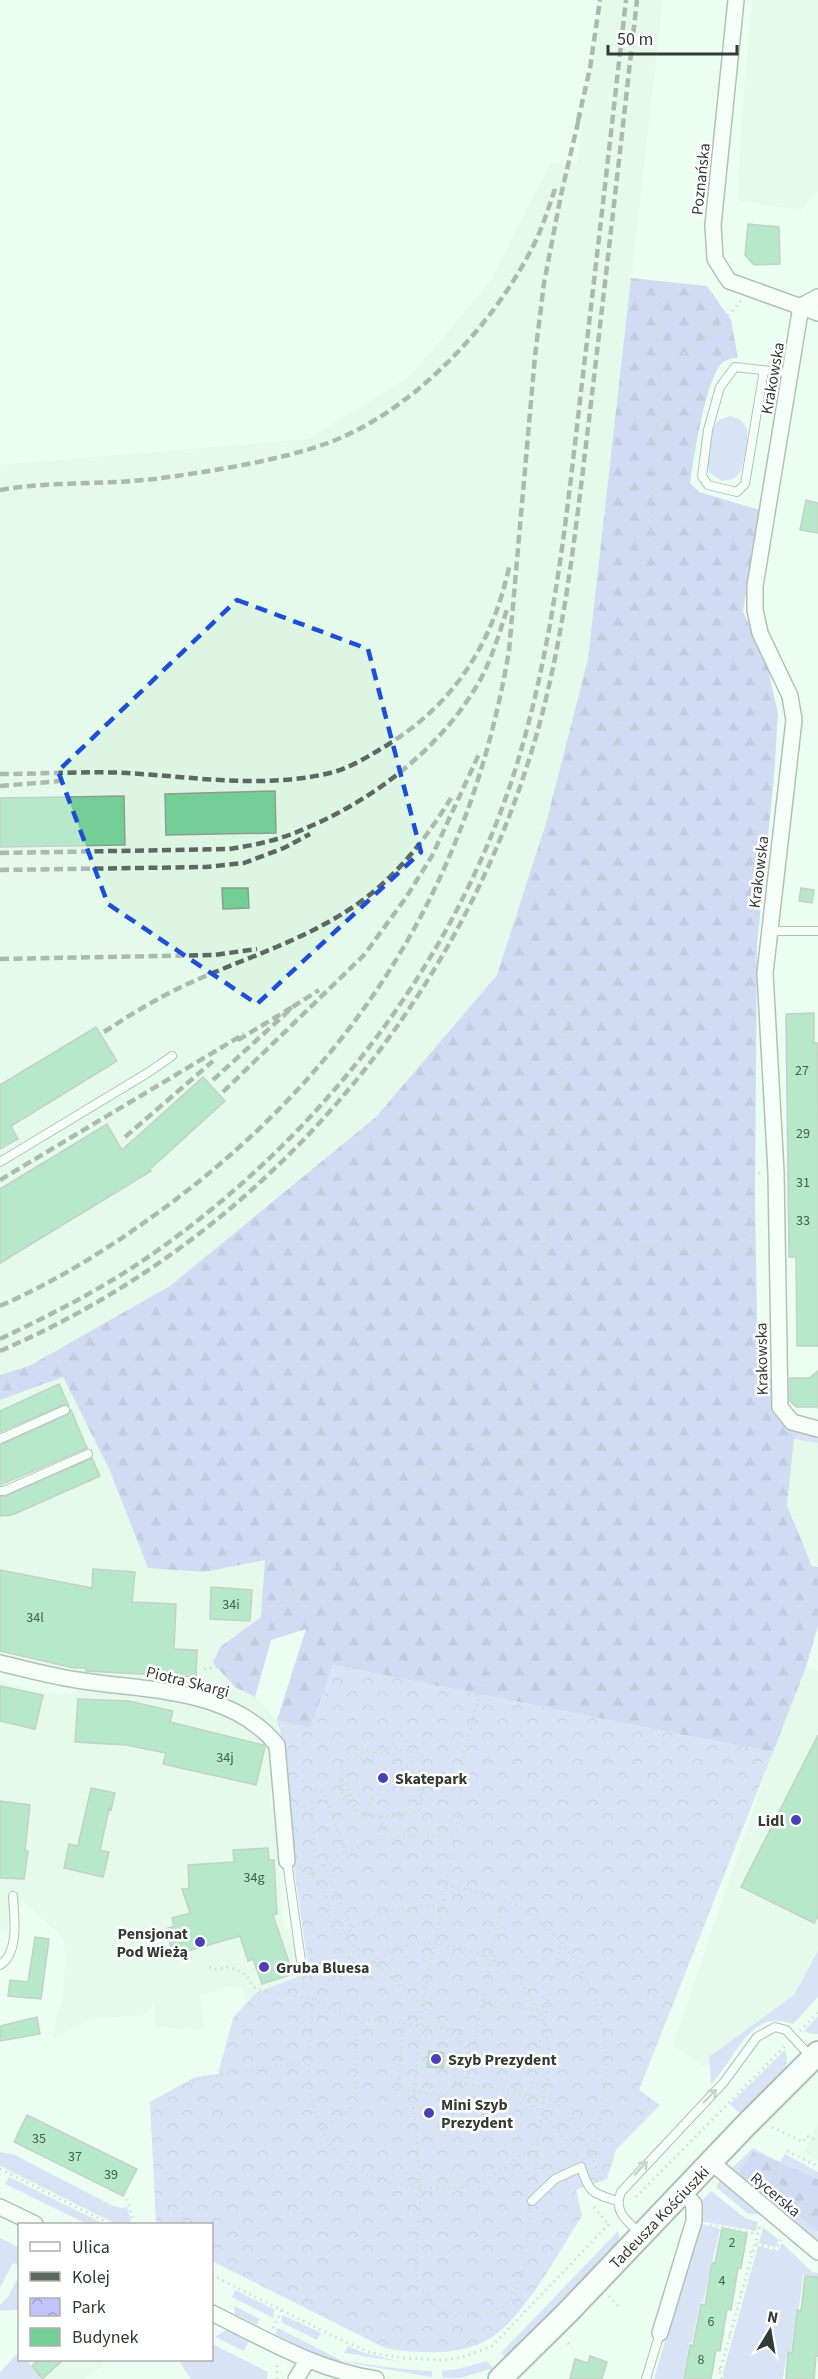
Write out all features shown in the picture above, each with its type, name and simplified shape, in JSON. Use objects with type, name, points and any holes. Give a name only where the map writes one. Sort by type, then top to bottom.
[{"type":"street","name":"Poznańska","points":[[736,0],[713,239],[715,259],[729,281],[818,313]]},
{"type":"street","points":[[801,306],[818,297]]},
{"type":"street","name":"Krakowska","points":[[801,306],[755,586],[755,610],[760,633],[790,696],[794,720],[765,973],[776,1172],[780,1407],[792,1422],[818,1429]]},
{"type":"street","name":"Piotra Skargi","points":[[0,1663],[76,1680],[170,1693],[224,1706],[251,1720],[277,1745],[287,1861]]},
{"type":"street","name":"Tadeusza Kościuszki","points":[[500,2379],[815,2056]]},
{"type":"street","name":"Rycerska","points":[[711,2162],[818,2252]]},
{"type":"street","points":[[660,2333],[694,2221],[694,2204],[683,2192]]},
{"type":"street","points":[[0,2207],[33,2223]]},
{"type":"street","points":[[213,2314],[307,2361],[346,2374],[376,2379]]},
{"type":"street","points":[[296,2379],[307,2361]]},
{"type":"lane","points":[[764,370],[745,484],[737,492],[708,485],[702,476],[708,430],[720,387],[735,367],[764,370],[790,373]]},
{"type":"lane","points":[[769,931],[818,931]]},
{"type":"lane","points":[[0,1162],[172,1056]]},
{"type":"lane","points":[[0,1439],[65,1410]]},
{"type":"lane","points":[[0,1491],[88,1454]]},
{"type":"lane","points":[[287,1861],[301,1961]]},
{"type":"lane","points":[[0,1965],[8,1956],[14,1937],[13,1896]]},
{"type":"lane","points":[[617,2201],[629,2181],[724,2082],[750,2044],[764,2031],[775,2027],[786,2030],[815,2056]]},
{"type":"lane","points":[[532,2201],[555,2179],[581,2167],[587,2186],[592,2191],[617,2201],[625,2218],[642,2235]]},
{"type":"lane","points":[[646,2379],[660,2333]]},
{"type":"path","points":[[660,290],[657,360],[661,382],[651,477],[652,507],[645,592],[627,667],[619,745],[594,823],[583,875],[560,1085],[554,1168],[560,1206],[570,1230],[596,1243],[744,1253],[751,1247],[752,1175],[776,1172]]},
{"type":"path","points":[[661,382],[681,356],[692,346],[706,340],[728,318],[749,290]]},
{"type":"path","points":[[658,340],[681,356]]},
{"type":"path","points":[[374,1962],[401,1947],[422,1942],[435,1942],[465,1949],[500,1965],[525,1991],[543,2025],[548,2042],[548,2054],[522,2276],[513,2297],[498,2310],[481,2315],[453,2314],[438,2308],[418,2285],[416,2267],[421,2188],[412,2103],[420,2025],[435,1942],[456,1838],[464,1752],[490,1659],[496,1563],[517,1516],[534,1391],[539,1343],[540,1298],[556,1183]]},
{"type":"path","points":[[539,1343],[596,1243]]},
{"type":"path","points":[[204,1669],[216,1667],[234,1650],[281,1617],[284,1596],[395,1533],[398,1486],[529,1416]]},
{"type":"path","points":[[391,1747],[420,1754],[423,1758],[419,1776],[418,1790],[421,1796],[418,1810],[399,1817],[381,1817],[356,1811],[349,1800],[342,1779],[340,1769],[344,1760],[357,1758],[363,1752],[386,1752],[391,1747]]},
{"type":"path","points":[[362,1814],[385,1782],[420,1754]]},
{"type":"path","points":[[342,1779],[339,1784],[344,1799],[352,1805]]},
{"type":"path","points":[[312,1875],[315,1859],[312,1795],[316,1791],[324,1793],[346,1852]]},
{"type":"path","points":[[381,1817],[399,1812],[407,1813]]},
{"type":"path","points":[[381,1817],[385,1838]]},
{"type":"path","points":[[312,1875],[324,1864],[346,1852],[385,1838],[423,1835],[456,1838]]},
{"type":"path","points":[[287,1861],[318,1881],[326,1896],[329,1924],[417,2000],[472,2054],[542,2113],[573,2148],[581,2167]]},
{"type":"path","points":[[324,1864],[351,1927]]},
{"type":"path","points":[[447,1885],[485,1893],[503,1900],[537,1920],[561,1942],[589,1984],[600,2013],[606,2055],[603,2099],[593,2158]]},
{"type":"path","points":[[466,2084],[483,2000],[493,1961],[496,1959],[492,1953],[503,1900]]},
{"type":"path","points":[[346,1938],[351,1927],[392,1910],[413,1906],[442,1907]]},
{"type":"path","points":[[529,2095],[561,1942]]},
{"type":"path","points":[[358,1948],[316,2001],[309,2063],[310,2098],[321,2130],[341,2155],[362,2172],[389,2182],[421,2188],[456,2188],[485,2179],[509,2166],[539,2139]]},
{"type":"path","points":[[485,1957],[486,1954],[492,1953]]},
{"type":"path","points":[[209,1967],[216,1969],[228,1966],[246,1975],[252,1985],[262,1991],[316,2001],[332,2010],[362,2019],[404,2023],[460,2030],[453,2096],[397,2090],[404,2023]]},
{"type":"path","points":[[483,2000],[545,2013]]},
{"type":"path","points":[[802,2030],[818,2012]]},
{"type":"path","points":[[321,2130],[358,2103],[353,2068],[355,2040],[362,2019]]},
{"type":"path","points":[[630,2202],[783,2048]]},
{"type":"path","points":[[444,2061],[458,2062]]},
{"type":"path","points":[[188,2084],[197,2079],[281,2065],[309,2063]]},
{"type":"path","points":[[454,2082],[544,2097],[560,2105],[573,2119],[602,2181]]},
{"type":"path","points":[[770,2126],[803,2142],[807,2136],[818,2140]]},
{"type":"path","points":[[787,2151],[818,2166]]},
{"type":"path","points":[[768,2192],[778,2161]]},
{"type":"path","points":[[0,2169],[108,2223]]},
{"type":"path","points":[[776,2171],[786,2198],[818,2221]]},
{"type":"path","points":[[127,2199],[134,2223]]},
{"type":"path","points":[[213,2276],[346,2343],[371,2353],[423,2360],[463,2357],[478,2353],[497,2342],[610,2223],[592,2205]]},
{"type":"path","points":[[710,2225],[758,2234]]},
{"type":"path","points":[[722,2379],[721,2369],[760,2226]]},
{"type":"path","points":[[756,2244],[776,2249],[782,2239]]},
{"type":"path","points":[[744,2251],[753,2253]]},
{"type":"path","points":[[734,2292],[742,2294]]},
{"type":"path","points":[[608,2295],[620,2308]]},
{"type":"path","points":[[271,2332],[282,2310]]},
{"type":"path","points":[[723,2334],[731,2335]]},
{"type":"path","points":[[568,2343],[572,2348]]},
{"type":"path","points":[[713,2367],[721,2369]]},
{"type":"highlighted area","points":[[237,600],[368,649],[421,852],[257,1004],[108,904],[58,771]]},
{"type":"shaded area","points":[[600,0],[663,0],[588,659],[546,823],[497,975],[376,1117],[170,1286],[29,1366],[0,1375],[0,465],[308,439],[410,376],[491,280],[550,163],[577,163]]},
{"type":"shaded area","points":[[752,0],[818,0],[818,191],[801,210],[738,201],[740,139]]},
{"type":"shaded area","points":[[63,1377],[110,1471],[148,1568],[204,1572],[265,1560],[261,1617],[220,1647],[235,1687],[255,1697],[277,1720],[286,1747],[270,1752],[272,1784],[269,1791],[269,1804],[274,1811],[275,1834],[277,1835],[283,1922],[305,1966],[312,1968],[250,2024],[243,1986],[200,1995],[205,2030],[155,2027],[154,2002],[146,2015],[91,2019],[53,2038],[57,2012],[62,2002],[66,1955],[63,1938],[21,1899],[17,1925],[9,1924],[7,1932],[0,1932],[0,1681],[49,1693],[75,1694],[78,1674],[0,1656],[0,1400]]},
{"type":"shaded area","points":[[794,1439],[818,1443],[818,1567],[813,1566],[787,1505]]},
{"type":"shaded area","points":[[806,1667],[818,1671],[818,1981],[740,2037],[704,2067],[673,2045],[773,1752]]},
{"type":"shaded area","points":[[818,2123],[818,2160],[803,2153]]},
{"type":"shaded area","points":[[32,2361],[104,2361],[101,2367],[84,2379],[40,2379],[29,2363]]},
{"type":"green space","points":[[631,278],[707,286],[731,320],[738,358],[725,361],[715,373],[701,420],[690,483],[699,492],[760,510],[743,611],[767,665],[778,713],[757,945],[755,1198],[758,1378],[771,1378],[773,1403],[778,1418],[789,1429],[798,1433],[794,1439],[787,1505],[812,1566],[818,1567],[818,1626],[806,1667],[773,1752],[333,1665],[310,1729],[277,1720],[306,1629],[271,1640],[255,1697],[235,1687],[213,1663],[220,1647],[261,1617],[265,1560],[204,1572],[148,1568],[110,1471],[63,1377],[0,1400],[0,1375],[29,1366],[170,1286],[376,1117],[497,975],[546,823],[588,659]]},
{"type":"green space","points":[[729,416],[742,421],[745,425],[747,441],[740,472],[734,478],[722,481],[709,472],[708,454],[716,423]]},
{"type":"green space","points":[[798,1433],[818,1436],[818,1443],[794,1439]]},
{"type":"green space","points":[[333,1665],[773,1752],[639,2090],[660,2105],[616,2150],[607,2179],[576,2190],[582,2216],[525,2304],[497,2333],[469,2348],[454,2351],[414,2352],[383,2347],[213,2262],[213,2223],[156,2223],[150,2102],[195,2077],[218,2074],[233,2018],[256,1993],[297,1977],[295,1973],[308,1966],[293,1861],[287,1755],[277,1720],[310,1728]]},
{"type":"green space","points":[[818,1951],[818,1997],[793,2024],[778,2021],[765,2023],[754,2029],[711,2084],[709,2057],[794,1995]]},
{"type":"green space","points":[[818,2016],[818,2034],[804,2031]]},
{"type":"green space","points":[[785,2050],[786,2066],[740,2114],[730,2104]]},
{"type":"green space","points":[[753,2148],[780,2162],[785,2154],[818,2172],[818,2179],[754,2151],[741,2177],[817,2230],[818,2245],[732,2171],[732,2168]]},
{"type":"green space","points":[[754,2151],[818,2179],[818,2232],[741,2177],[740,2169]]},
{"type":"green space","points":[[0,2152],[15,2155],[111,2205],[127,2207],[132,2223],[114,2223],[0,2166]]},
{"type":"green space","points":[[9,2177],[102,2223],[85,2223],[5,2184]]},
{"type":"green space","points":[[720,2181],[723,2181],[761,2215],[747,2213],[716,2187]]},
{"type":"green space","points":[[711,2191],[745,2218],[758,2222],[756,2231],[700,2221],[703,2199]]},
{"type":"green space","points":[[699,2223],[720,2229],[703,2302],[700,2302],[692,2343],[689,2343],[683,2379],[654,2379]]},
{"type":"green space","points":[[763,2227],[779,2240],[775,2247],[759,2243]]},
{"type":"green space","points":[[618,2231],[620,2241],[506,2358],[501,2353]]},
{"type":"green space","points":[[0,2238],[18,2247],[18,2266],[13,2263],[0,2288]]},
{"type":"green space","points":[[782,2243],[812,2272],[818,2273],[818,2276],[803,2275],[791,2351],[787,2351],[783,2379],[724,2379],[723,2373],[758,2246],[778,2251]]},
{"type":"green space","points":[[18,2278],[18,2310],[0,2311],[0,2305],[8,2297]]},
{"type":"green space","points":[[235,2290],[274,2309],[273,2318],[232,2297]]},
{"type":"green space","points":[[234,2306],[260,2319],[257,2325],[235,2314]]},
{"type":"green space","points":[[283,2315],[321,2333],[317,2340],[281,2322]]},
{"type":"green space","points":[[278,2328],[342,2361],[432,2371],[432,2377],[338,2361],[310,2352],[275,2334]]},
{"type":"green space","points":[[226,2330],[249,2342],[244,2351],[215,2337]]},
{"type":"green space","points":[[213,2344],[268,2372],[267,2379],[191,2379],[179,2361],[213,2361]]},
{"type":"green space","points":[[348,2346],[364,2353],[402,2362],[344,2353]]},
{"type":"green space","points":[[18,2353],[18,2361],[32,2361],[29,2363],[40,2379],[0,2379],[0,2372]]},
{"type":"green space","points":[[487,2361],[493,2368],[460,2378],[443,2378],[442,2371]]},
{"type":"building","points":[[748,224],[779,227],[780,264],[754,265],[745,255]]},
{"type":"building","points":[[806,500],[818,503],[818,533],[800,530]]},
{"type":"building","points":[[275,791],[276,833],[166,835],[165,794]]},
{"type":"building","points":[[124,796],[125,845],[0,847],[0,798]]},
{"type":"building","points":[[222,888],[248,888],[249,908],[223,909]]},
{"type":"building","points":[[801,888],[814,890],[812,903],[799,901]]},
{"type":"building","points":[[814,1013],[814,1043],[817,1043],[818,1125],[818,1346],[797,1346],[796,1257],[789,1257],[786,1014]]},
{"type":"building","points":[[96,1027],[117,1061],[11,1126],[18,1139],[0,1149],[0,1085]]},
{"type":"building","points":[[203,1077],[225,1101],[149,1170],[151,1171],[0,1263],[0,1189],[107,1124],[122,1150]]},
{"type":"building","points":[[818,1371],[818,1407],[796,1407],[790,1401],[790,1378],[809,1378]]},
{"type":"building","points":[[59,1384],[69,1406],[63,1405],[0,1432],[0,1411]]},
{"type":"building","points":[[71,1410],[87,1448],[0,1485],[0,1445],[67,1415]]},
{"type":"building","points":[[92,1458],[100,1476],[12,1515],[0,1516],[0,1497]]},
{"type":"building","points":[[93,1569],[135,1572],[132,1602],[176,1604],[174,1649],[197,1650],[196,1677],[86,1671],[85,1668],[74,1668],[0,1651],[0,1570],[92,1588]]},
{"type":"building","points":[[211,1587],[252,1590],[250,1621],[210,1619]]},
{"type":"building","points":[[0,1686],[43,1695],[35,1729],[0,1721]]},
{"type":"building","points":[[78,1699],[129,1701],[173,1711],[170,1722],[263,1745],[265,1747],[256,1785],[163,1764],[166,1753],[126,1745],[75,1742]]},
{"type":"building","name":"Lidl","points":[[818,1735],[818,1916],[814,1923],[741,1887]]},
{"type":"building","points":[[91,1788],[115,1793],[100,1850],[109,1852],[103,1877],[64,1868],[69,1844],[78,1846]]},
{"type":"building","points":[[0,1801],[30,1805],[24,1879],[0,1878]]},
{"type":"building","points":[[268,1848],[269,1860],[274,1860],[277,1914],[273,1915],[293,1974],[262,1984],[253,1959],[248,1961],[240,1936],[173,1955],[166,1929],[174,1926],[172,1918],[190,1913],[182,1889],[189,1889],[188,1865],[234,1862],[233,1850]]},
{"type":"building","points":[[35,1937],[49,1939],[41,1999],[8,1996],[10,1980],[28,1982]]},
{"type":"building","points":[[37,2017],[40,2034],[0,2041],[0,2026]]},
{"type":"building","name":"Szyb Prezydent","points":[[429,2051],[444,2053],[443,2068],[427,2067]]},
{"type":"building","points":[[27,2115],[137,2169],[123,2196],[14,2142]]},
{"type":"building","points":[[722,2228],[747,2233],[731,2310],[727,2309],[720,2351],[716,2350],[711,2379],[684,2379],[690,2345],[693,2346],[701,2304],[705,2305],[712,2263],[715,2263]]},
{"type":"building","points":[[805,2276],[818,2277],[818,2356],[816,2356],[814,2379],[786,2379],[788,2352],[792,2353],[797,2310],[801,2311]]},
{"type":"building","points":[[590,2356],[607,2362],[602,2379],[570,2379],[575,2359],[588,2363]]},
{"type":"building","points":[[37,2361],[62,2361],[42,2379],[32,2366]]},
{"type":"railway","points":[[578,121],[590,68],[600,0]]},
{"type":"railway","points":[[0,1339],[115,1279],[151,1255],[213,1208],[271,1156],[325,1100],[375,1039],[419,975],[458,908],[491,837],[517,764],[549,629],[569,492],[626,0]]},
{"type":"railway","points":[[0,1351],[91,1306],[175,1251],[253,1188],[324,1117],[388,1039],[443,955],[489,866],[525,772],[538,730],[558,645],[588,428],[637,0]]},
{"type":"railway","points":[[0,1306],[64,1274],[124,1237],[231,1154],[292,1095],[346,1032],[393,965],[433,893],[465,817],[491,736],[509,651],[535,356],[544,283],[580,114]]},
{"type":"railway","points":[[0,490],[38,485],[135,481],[219,469],[308,449],[359,429],[389,411],[417,390],[444,366],[492,312],[533,246],[556,186]]},
{"type":"railway","points":[[0,774],[111,772],[254,781],[305,778],[343,769],[405,733],[428,715],[466,672],[493,621],[510,563]]},
{"type":"railway","points":[[0,853],[229,849],[286,836],[330,817],[356,803],[404,769],[445,729],[484,673],[507,609]]},
{"type":"railway","points":[[223,1092],[364,955],[405,899],[432,856],[479,754]]},
{"type":"railway","points":[[0,786],[60,781]]},
{"type":"railway","points":[[104,1032],[179,988],[309,932],[350,909],[380,886],[406,860],[430,830],[451,798]]},
{"type":"railway","points":[[0,870],[206,867],[244,863],[284,848],[310,834]]},
{"type":"railway","points":[[0,959],[214,955],[257,949]]},
{"type":"railway","points":[[213,1080],[294,1006],[319,990]]},
{"type":"railway","points":[[238,1040],[294,1006]]},
{"type":"railway","points":[[0,1180],[244,1034]]},
{"type":"railway","points":[[125,1137],[213,1061]]},
{"type":"place","name":"Skatepark","points":[[383,1778]]},
{"type":"place","name":"Lidl","points":[[796,1820]]},
{"type":"place","name":"Pensjonat Pod Wieżą","points":[[200,1942]]},
{"type":"place","name":"Gruba Bluesa","points":[[264,1967]]},
{"type":"place","name":"Szyb Prezydent","points":[[436,2059]]},
{"type":"place","name":"Mini Szyb Prezydent","points":[[429,2113]]}]
